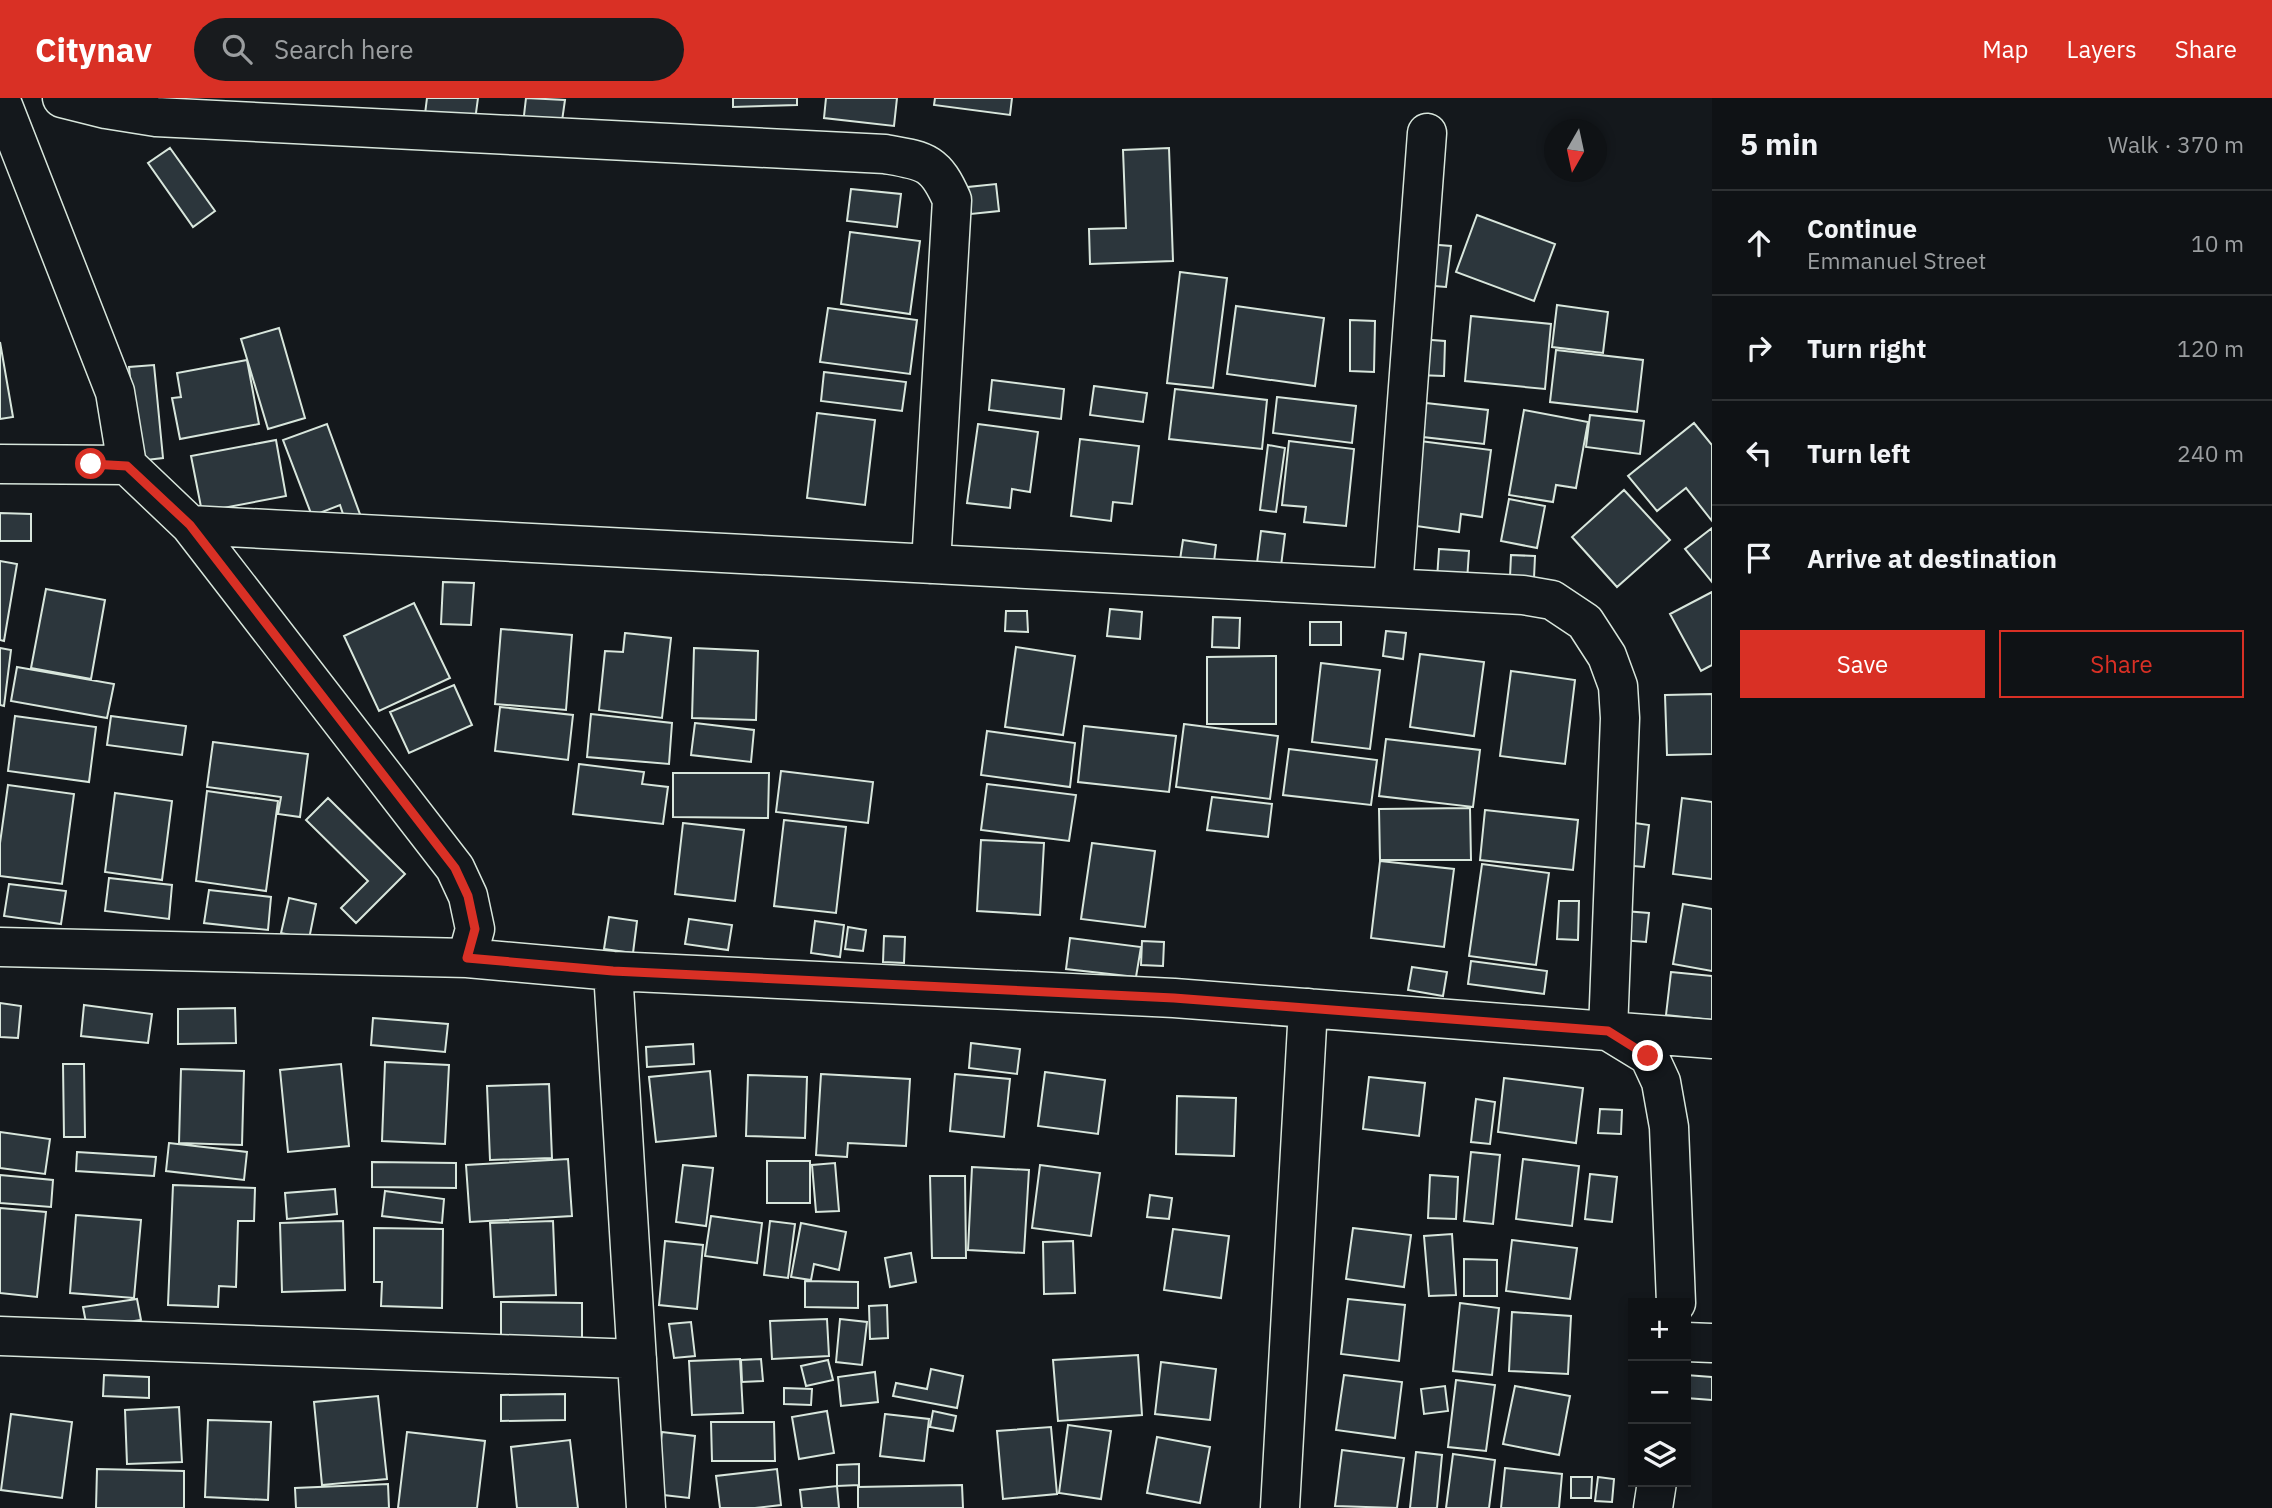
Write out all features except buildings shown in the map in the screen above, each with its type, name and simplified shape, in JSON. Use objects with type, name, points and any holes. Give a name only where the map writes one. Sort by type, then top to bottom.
[{"type":"street","points":[[0,98],[116,392],[127,466],[190,525],[455,868],[468,896],[475,929],[467,958]]},
{"type":"street","points":[[62,98],[156,117],[885,154],[919,160],[942,176],[952,200],[931,564]]},
{"type":"street","points":[[1393,587],[1427,133]]},
{"type":"street","points":[[0,464],[127,466]]},
{"type":"street","points":[[190,525],[1523,594],[1552,600],[1585,622],[1607,656],[1618,686],[1620,718],[1608,1031]]},
{"type":"street","points":[[0,947],[467,958],[613,971],[1174,998],[1712,1039]]},
{"type":"street","points":[[613,971],[646,1508]]},
{"type":"street","points":[[1280,1508],[1308,1008]]},
{"type":"street","points":[[1608,1031],[1648,1056],[1661,1082],[1669,1127],[1676,1298]]},
{"type":"street","points":[[0,1336],[637,1359]]},
{"type":"street","points":[[1691,1342],[1712,1343]]},
{"type":"street","points":[[1653,1508],[1656,1487]]},
{"type":"route","points":[[91,464],[127,466],[190,525],[455,868],[468,896],[475,929],[467,958],[613,971],[1174,998],[1608,1031],[1648,1056]]}]
